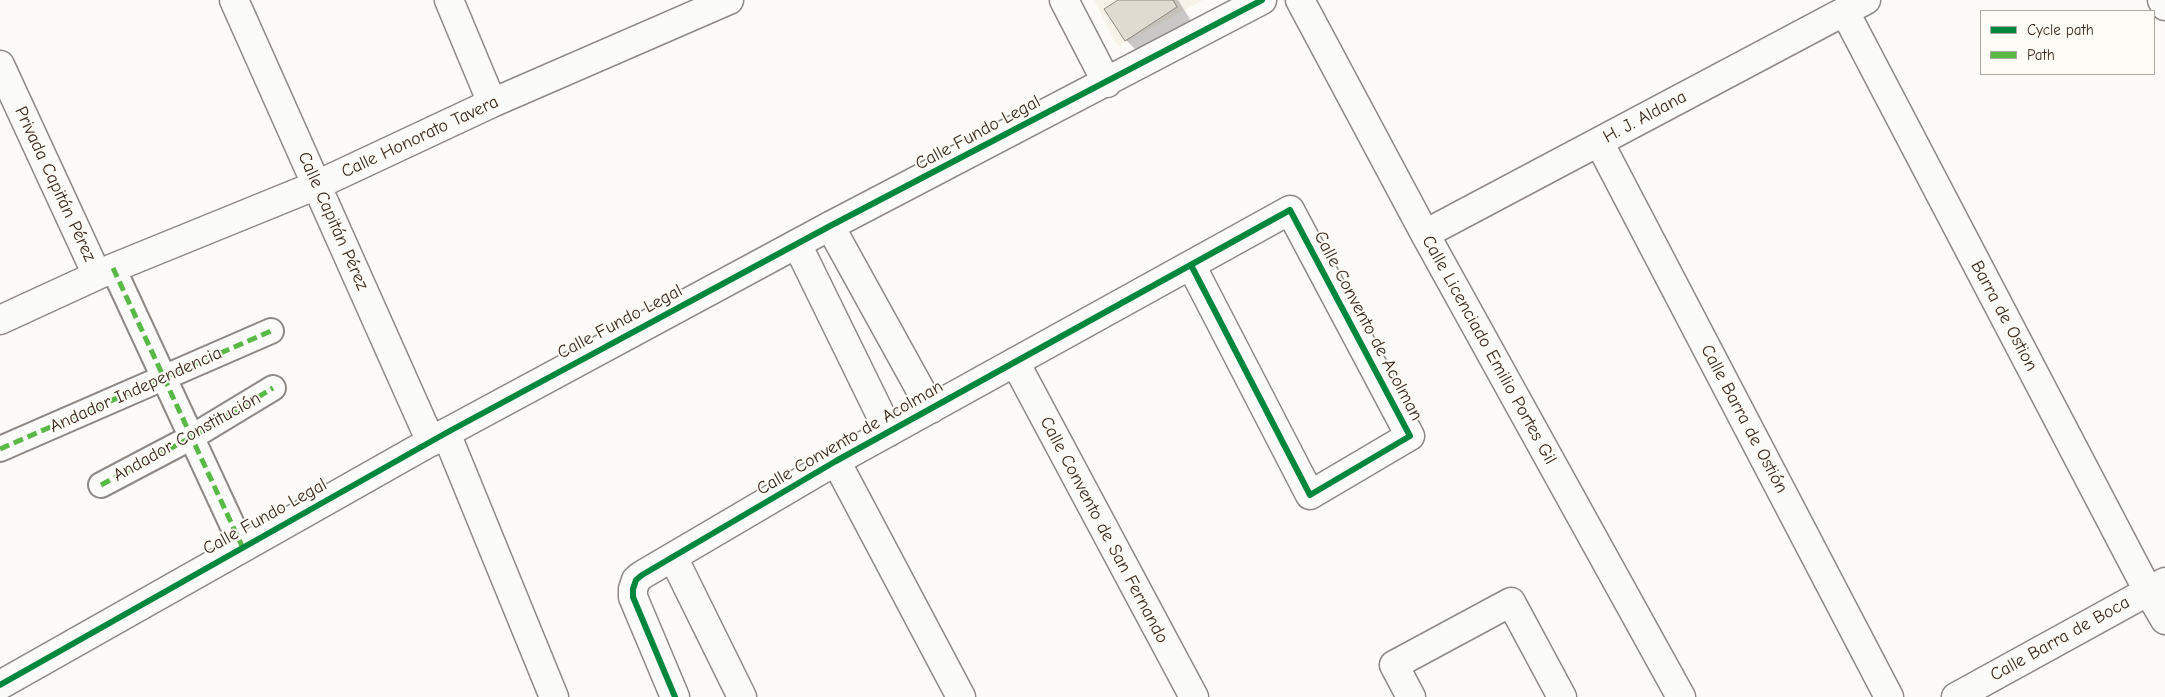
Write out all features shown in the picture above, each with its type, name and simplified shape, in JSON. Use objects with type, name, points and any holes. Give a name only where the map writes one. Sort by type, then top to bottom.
[{"type":"street","name":"Calle Capitán Pérez","points":[[234,0],[317,185],[438,437],[554,697]]},
{"type":"street","points":[[449,0],[492,103]]},
{"type":"street","name":"Calle Honorato Tavera","points":[[0,320],[105,272],[317,185],[492,103],[729,0]]},
{"type":"street","points":[[1064,0],[1107,83]]},
{"type":"street","name":"Calle Fundo Legal","points":[[0,684],[438,437],[830,226],[1107,83],[1262,0]]},
{"type":"street","name":"Calle Licenciado Emilio Portes Gil","points":[[1300,0],[1424,234],[1681,697]]},
{"type":"street","points":[[2162,0],[2165,6]]},
{"type":"street","name":"H. J. Aldana","points":[[1424,234],[1855,6]]},
{"type":"street","name":"Barra de Ostion","points":[[1855,6],[2156,586],[2165,620]]},
{"type":"street","name":"Privada Capitán Pérez","points":[[0,65],[105,272]]},
{"type":"street","name":"Calle Barra de Ostión","points":[[1599,142],[1890,697]]},
{"type":"street","name":"Calle Convento de Acolman","points":[[674,697],[633,597],[636,580],[642,575],[836,461],[1290,210],[1410,436],[1310,495],[1191,265]]},
{"type":"street","points":[[830,226],[930,409]]},
{"type":"street","points":[[797,244],[889,432]]},
{"type":"street","points":[[105,272],[164,378],[242,546]]},
{"type":"street","name":"Andador Independencia","points":[[0,449],[271,331]]},
{"type":"street","name":"Calle Convento de San Fernando","points":[[1015,362],[1194,697]]},
{"type":"street","name":"Andador Constitución","points":[[102,485],[192,436],[273,388]]},
{"type":"street","points":[[836,461],[961,697]]},
{"type":"street","points":[[673,557],[742,697]]},
{"type":"street","name":"Calle Barra de Boca","points":[[1956,697],[2156,586]]},
{"type":"street","points":[[1411,697],[1394,665],[1511,602],[1562,697]]},
{"type":"shaded area","points":[[1094,0],[1203,0],[1118,47]]},
{"type":"building","points":[[1118,0],[1173,0],[1177,7],[1125,41],[1104,9]]},
{"type":"marked path","points":[[113,268],[242,546]]},
{"type":"marked path","points":[[0,449],[271,331]]},
{"type":"marked path","points":[[101,485],[192,437],[273,388]]},
{"type":"cycle path","points":[[0,685],[446,433],[830,226],[1262,0]]},
{"type":"cycle path","points":[[675,697],[633,597],[636,580],[642,575],[836,461],[1290,210],[1410,436],[1310,495],[1191,265]]}]
